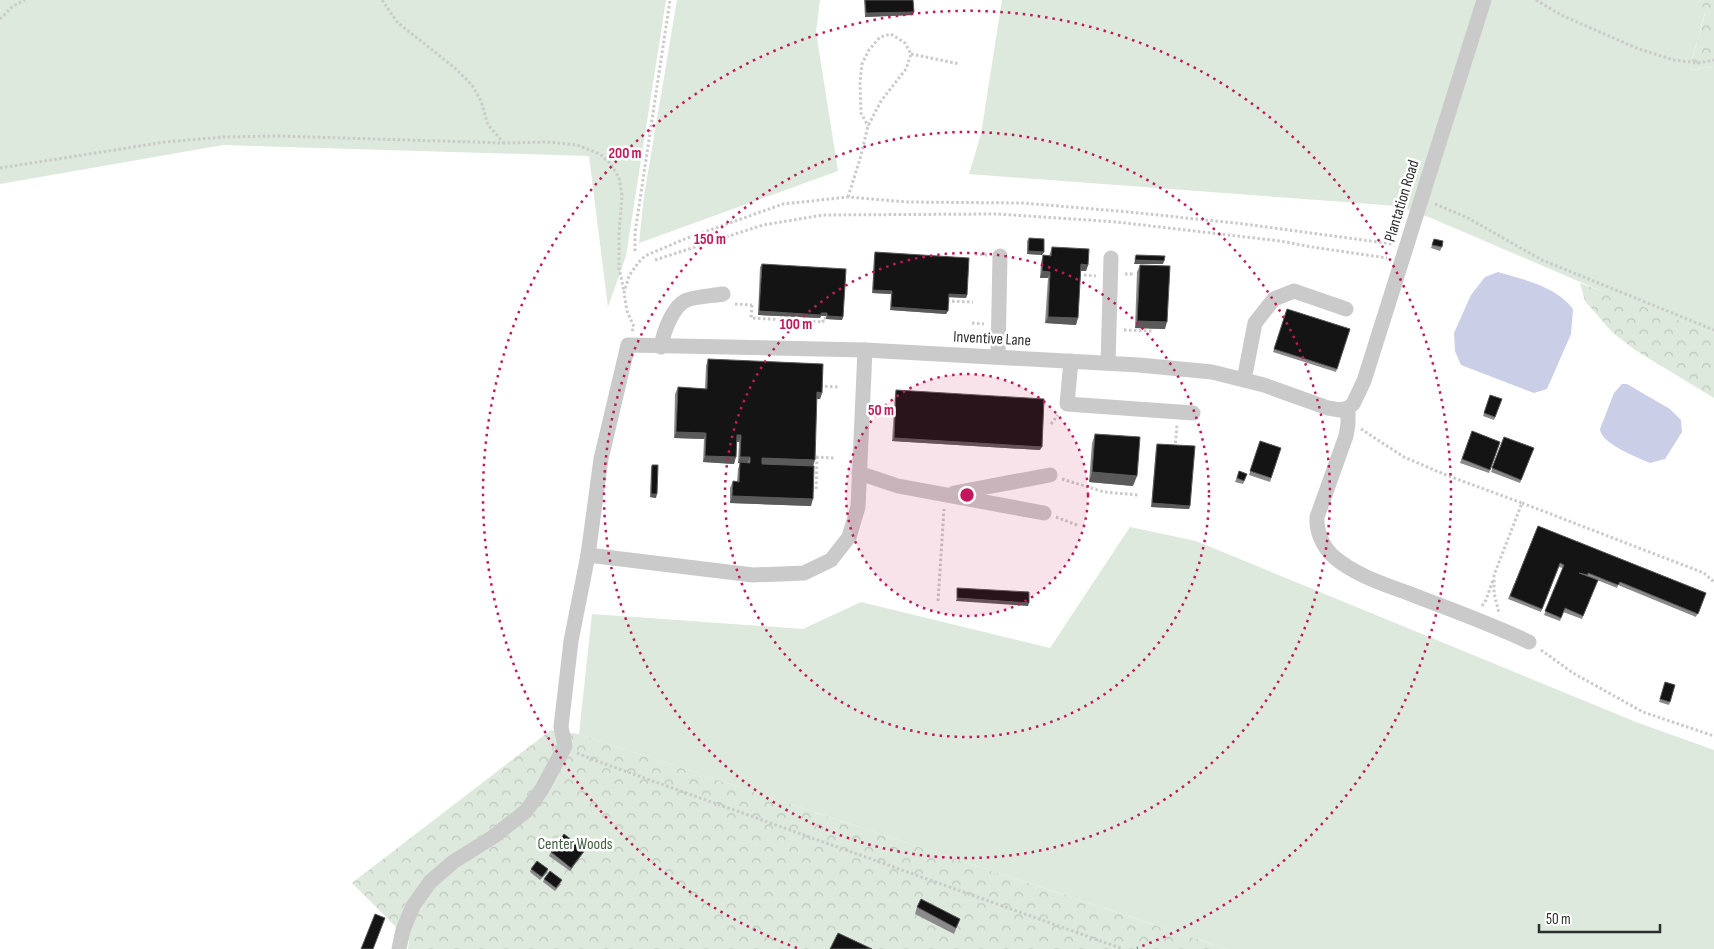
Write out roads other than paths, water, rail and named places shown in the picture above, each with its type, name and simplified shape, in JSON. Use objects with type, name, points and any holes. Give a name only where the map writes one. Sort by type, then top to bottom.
[{"type":"street","name":"Plantation Road","points":[[1348,408],[1357,398],[1364,381],[1405,253],[1420,197],[1484,0]]},
{"type":"street","points":[[998,356],[1000,256]]},
{"type":"street","points":[[1108,363],[1111,258]]},
{"type":"street","points":[[1244,380],[1256,323],[1274,300],[1294,291],[1346,309]]},
{"type":"street","points":[[661,347],[662,333],[684,301],[689,299],[729,299]]},
{"type":"street","name":"Inventive Lane","points":[[588,555],[601,459],[628,345],[865,350],[998,356],[1212,372],[1264,385],[1328,408],[1340,410],[1348,408]]},
{"type":"street","points":[[399,949],[403,930],[413,906],[430,882],[453,862],[493,837],[526,811],[542,789],[565,746],[562,727],[571,640],[588,555],[753,575],[804,573],[831,560],[849,537],[858,507],[865,350]]},
{"type":"street","points":[[1071,361],[1067,404],[1193,413]]},
{"type":"street","points":[[1348,408],[1346,436],[1317,517],[1316,528],[1322,542],[1333,556],[1347,567],[1376,581],[1490,623],[1530,642]]},
{"type":"street","points":[[859,473],[898,486],[1044,513]]},
{"type":"street","points":[[945,495],[1050,475]]},
{"type":"water","points":[[1498,272],[1549,289],[1566,301],[1573,309],[1571,334],[1547,389],[1534,393],[1461,365],[1455,351],[1454,333],[1471,295],[1485,277]]},
{"type":"water","points":[[1622,384],[1627,384],[1670,409],[1681,420],[1682,432],[1665,459],[1650,463],[1613,445],[1602,435],[1600,429],[1614,393]]},
{"type":"park label","name":"Center Woods","points":[[575,844]]}]
